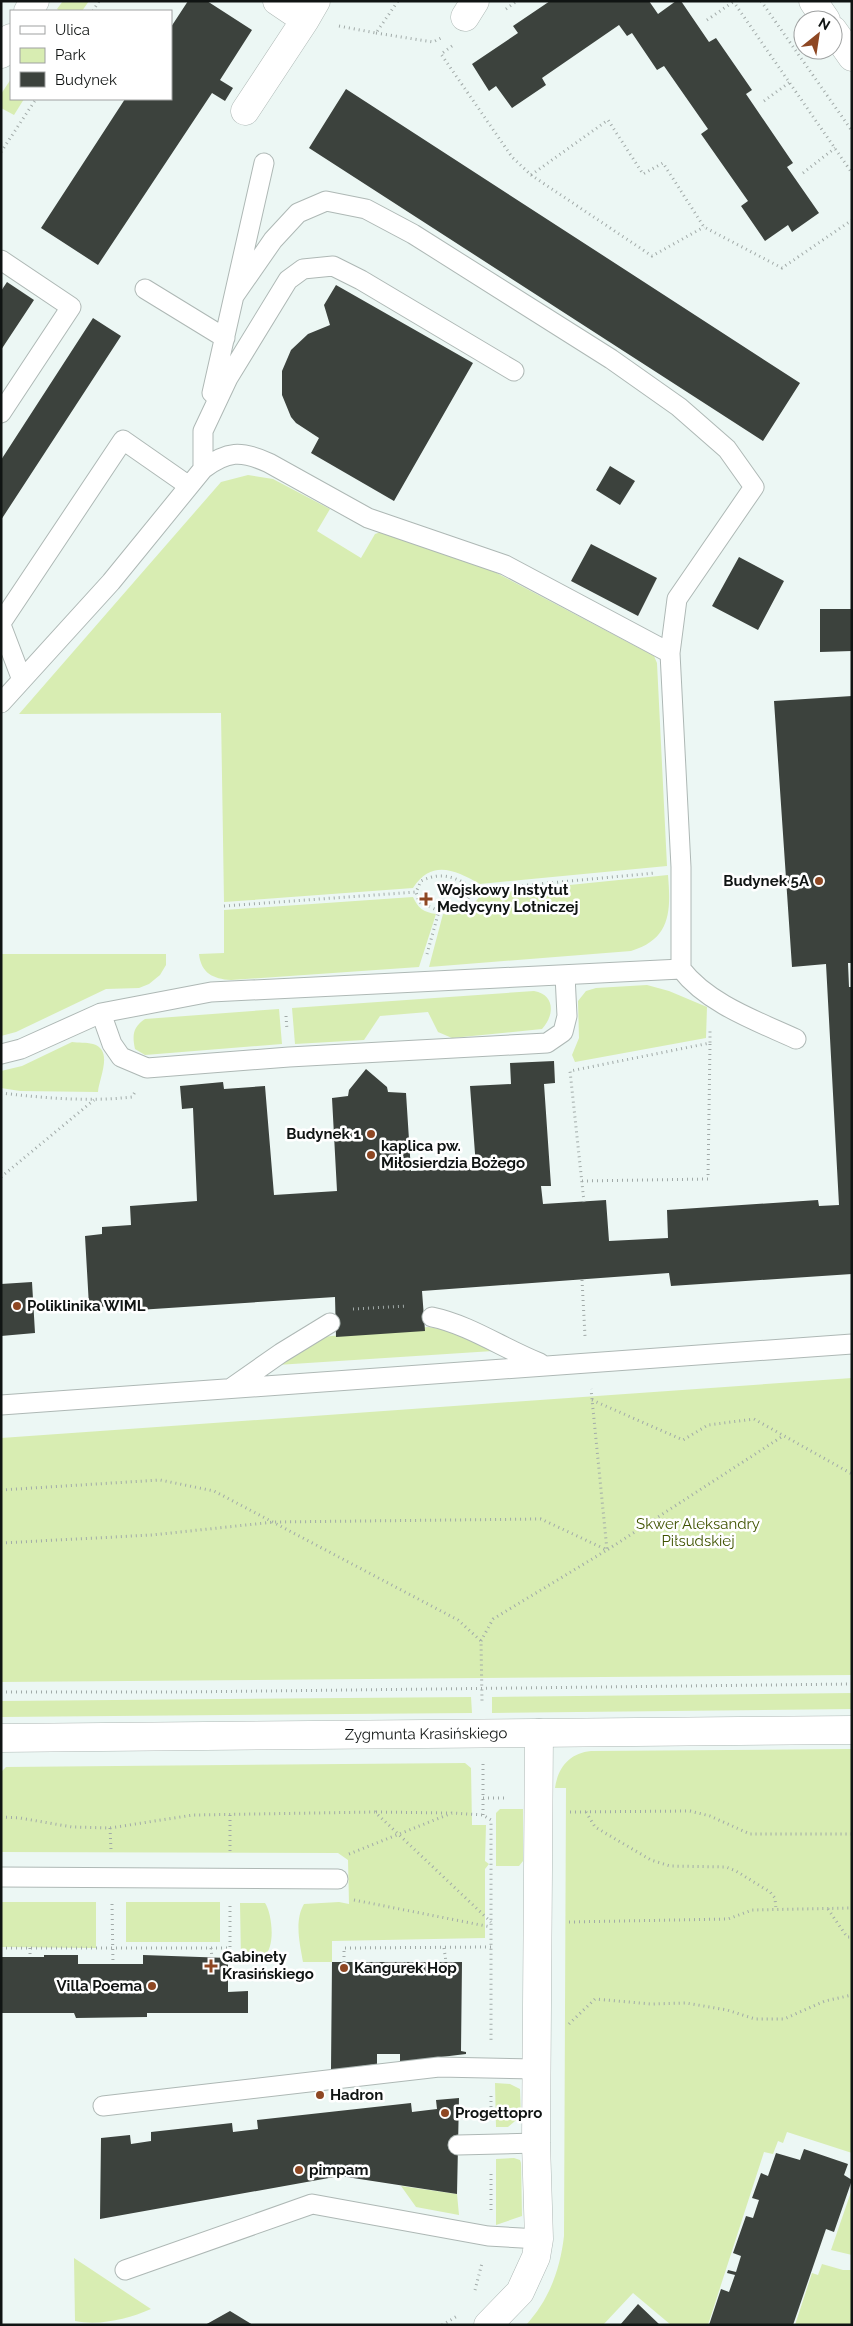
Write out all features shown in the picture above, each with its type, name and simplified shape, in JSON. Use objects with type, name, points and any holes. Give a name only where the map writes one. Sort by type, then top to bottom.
[{"type":"street","points":[[245,110],[310,10],[277,1]]},
{"type":"street","points":[[1,54],[10,40]]},
{"type":"street","points":[[843,44],[852,57]]},
{"type":"street","name":"Zygmunta Krasińskiego","points":[[1,1738],[852,1730]]},
{"type":"street","points":[[488,2325],[520,2292],[536,2257],[539,2239],[536,2069],[539,1733]]},
{"type":"lane","points":[[203,469],[203,431],[264,163]]},
{"type":"lane","points":[[234,296],[273,240],[298,213],[326,201],[366,209],[413,234],[595,348],[679,407],[727,449],[754,487],[677,599],[670,653],[681,867],[681,969],[689,979],[711,996],[753,1019],[796,1039]]},
{"type":"lane","points":[[1,260],[71,307],[1,413]]},
{"type":"lane","points":[[203,431],[233,370],[288,280],[304,269],[333,266],[514,371]]},
{"type":"lane","points":[[145,289],[225,338]]},
{"type":"lane","points":[[22,680],[1,624],[123,440],[189,486]]},
{"type":"lane","points":[[1,703],[111,582],[203,469],[217,458],[235,453],[252,455],[368,518],[505,565],[670,653]]},
{"type":"lane","points":[[1,1054],[21,1049],[100,1013],[211,992],[681,969]]},
{"type":"lane","points":[[100,1013],[112,1044],[121,1056],[147,1068],[298,1056],[547,1043],[563,1032],[567,1016],[565,975]]},
{"type":"lane","points":[[432,1316],[446,1320],[515,1354],[546,1366]]},
{"type":"lane","points":[[230,1388],[281,1353],[330,1323]]},
{"type":"lane","points":[[1,1405],[852,1344]]},
{"type":"lane","points":[[1,1877],[338,1879]]},
{"type":"lane","points":[[102,2106],[439,2067],[536,2069]]},
{"type":"lane","points":[[458,2145],[536,2144]]},
{"type":"lane","points":[[125,2270],[312,2204],[488,2236],[539,2239]]},
{"type":"path","points":[[376,33],[398,1]]},
{"type":"path","points":[[502,12],[517,1]]},
{"type":"path","points":[[707,20],[733,1],[852,174]]},
{"type":"path","points":[[761,1],[852,131]]},
{"type":"path","points":[[310,10],[376,33],[433,42],[446,35],[470,9]]},
{"type":"path","points":[[456,43],[441,54],[512,157],[531,175],[652,256],[704,226]]},
{"type":"path","points":[[764,101],[790,82]]},
{"type":"path","points":[[1,152],[35,100]]},
{"type":"path","points":[[531,175],[608,120],[643,174],[662,163],[704,226],[782,268],[852,220]]},
{"type":"path","points":[[803,172],[835,148]]},
{"type":"path","points":[[224,906],[416,892]]},
{"type":"path","points":[[420,981],[439,911]]},
{"type":"path","points":[[582,1181],[708,1179],[710,1043]]},
{"type":"path","points":[[1,1178],[94,1100]]},
{"type":"path","points":[[582,1280],[585,1340]]},
{"type":"path","points":[[344,1309],[410,1306]]},
{"type":"path","points":[[607,1550],[592,1400],[683,1440],[708,1425],[754,1419],[852,1474]]},
{"type":"path","points":[[482,1688],[481,1641],[493,1619],[607,1550],[783,1436]]},
{"type":"path","points":[[1,1490],[160,1480],[214,1490],[458,1620],[481,1641]]},
{"type":"path","points":[[1,1543],[152,1535],[274,1522],[540,1519],[607,1550]]},
{"type":"path","points":[[1,1692],[182,1692],[852,1684]]},
{"type":"path","points":[[483,1758],[483,1815]]},
{"type":"path","points":[[483,1798],[513,1798]]},
{"type":"path","points":[[569,1812],[690,1811],[710,1816],[750,1834],[852,1834]]},
{"type":"path","points":[[375,1812],[491,1922]]},
{"type":"path","points":[[1,1817],[20,1818],[72,1827],[110,1828],[137,1826],[179,1816],[230,1814],[375,1812],[483,1815],[491,1820],[490,2226],[473,2299]]},
{"type":"path","points":[[586,1812],[595,1827],[656,1862],[670,1866],[726,1867],[736,1871],[770,1892],[775,1898],[776,1910]]},
{"type":"path","points":[[230,1814],[230,1857]]},
{"type":"path","points":[[344,1856],[452,1814]]},
{"type":"path","points":[[110,1828],[110,1858]]},
{"type":"path","points":[[112,1896],[113,1964]]},
{"type":"path","points":[[1,1948],[230,1948],[230,1898]]},
{"type":"path","points":[[349,1899],[491,1927]]},
{"type":"path","points":[[559,1922],[728,1918],[752,1910],[852,1908]]},
{"type":"path","points":[[828,1909],[847,1937],[852,1937]]},
{"type":"path","points":[[344,1962],[344,1948],[491,1947]]},
{"type":"path","points":[[30,1948],[30,1957]]},
{"type":"path","points":[[211,1948],[212,1958]]},
{"type":"path","points":[[444,1948],[446,1962]]},
{"type":"path","points":[[565,2029],[595,1999],[651,2004],[686,2003],[727,2010],[755,2019],[784,2019],[825,2000],[852,1995]]},
{"type":"path","points":[[442,2325],[464,2312]]},
{"type":"green space","points":[[63,1],[89,1],[83,10],[57,9]]},
{"type":"green space","points":[[10,80],[10,100],[23,100],[14,115],[1,108],[1,94]]},
{"type":"green space","points":[[248,475],[273,479],[330,509],[317,531],[361,558],[375,534],[381,532],[470,559],[654,656],[657,663],[667,866],[480,884],[453,871],[436,870],[420,879],[413,888],[224,902],[221,713],[19,714],[221,482]]},
{"type":"green space","points":[[668,875],[669,900],[666,922],[654,939],[644,946],[631,951],[429,967],[443,914],[450,915],[465,911],[474,904],[481,894]]},
{"type":"green space","points":[[413,897],[422,909],[436,914],[419,967],[231,980],[209,974],[200,961],[199,954],[224,953],[224,910]]},
{"type":"green space","points":[[1,954],[166,954],[166,965],[160,975],[149,984],[139,988],[106,989],[16,1032],[1,1036]]},
{"type":"green space","points":[[647,985],[669,991],[707,1007],[706,1038],[575,1062],[572,1055],[579,1038],[578,1001],[586,991],[596,988]]},
{"type":"green space","points":[[534,991],[546,997],[551,1007],[549,1018],[542,1029],[452,1038],[438,1032],[428,1012],[380,1016],[364,1040],[295,1044],[292,1008]]},
{"type":"green space","points":[[279,1009],[282,1044],[145,1055],[135,1049],[134,1032],[145,1019]]},
{"type":"green space","points":[[72,1042],[93,1044],[103,1052],[104,1065],[98,1092],[20,1091],[1,1088],[1,1071],[22,1066]]},
{"type":"green space","points":[[428,1327],[451,1331],[493,1351],[277,1365],[321,1337]]},
{"type":"green space","name":"Skwer Aleksandry Piłsudskiej","points":[[852,1378],[852,1675],[1,1682],[1,1438]]},
{"type":"green space","points":[[852,1693],[852,1709],[492,1713],[492,1697]]},
{"type":"green space","points":[[471,1697],[472,1713],[1,1717],[1,1701]]},
{"type":"green space","points":[[852,1749],[852,2153],[787,2132],[783,2143],[778,2141],[773,2154],[764,2152],[708,2325],[671,2325],[633,2293],[603,2325],[526,2325],[541,2305],[552,2284],[560,2261],[564,2236],[566,1788],[555,1788],[562,1768],[571,1758],[591,1751]]},
{"type":"green space","points":[[465,1763],[471,1768],[472,1825],[486,1825],[485,1861],[489,1864],[485,1869],[485,1938],[332,1941],[332,1962],[303,1962],[298,1925],[304,1904],[339,1902],[349,1904],[348,1860],[338,1853],[1,1852],[1,1772],[6,1767]]},
{"type":"green space","points":[[500,1809],[523,1809],[523,1861],[519,1866],[496,1866],[496,1813]]},
{"type":"green space","points":[[1,1902],[96,1902],[96,1948],[1,1947]]},
{"type":"green space","points":[[126,1902],[220,1902],[220,1942],[126,1942]]},
{"type":"green space","points":[[240,1903],[265,1903],[267,1908],[272,1930],[270,1945],[268,1952],[259,1959],[241,1959]]},
{"type":"green space","points":[[495,2083],[510,2084],[520,2089],[521,2116],[508,2127],[496,2127]]},
{"type":"green space","points":[[514,2158],[520,2160],[521,2163],[522,2216],[496,2225],[496,2159]]},
{"type":"green space","points":[[401,2186],[457,2194],[459,2215],[416,2207]]},
{"type":"green space","points":[[852,2189],[852,2255],[831,2250]]},
{"type":"green space","points":[[74,2258],[151,2309],[114,2321],[94,2323],[75,2321]]},
{"type":"green space","points":[[822,2264],[843,2270],[852,2270],[852,2325],[795,2325],[812,2273],[818,2275]]},
{"type":"building","points":[[188,1],[207,1],[252,30],[220,80],[233,88],[225,101],[212,93],[98,265],[41,228],[124,100],[172,100],[172,25]]},
{"type":"building","points":[[550,1],[649,1],[658,14],[676,1],[681,1],[709,42],[716,38],[752,90],[746,94],[793,163],[787,167],[819,213],[792,232],[788,225],[765,241],[741,206],[748,201],[701,134],[708,129],[664,66],[657,70],[632,33],[627,36],[619,25],[542,78],[546,85],[512,108],[496,86],[489,91],[472,64],[518,33],[513,26]]},
{"type":"building","points":[[346,89],[800,383],[763,441],[309,148]]},
{"type":"building","points":[[7,282],[34,300],[1,350],[1,291]]},
{"type":"building","points":[[336,285],[473,363],[394,501],[311,453],[319,438],[296,423],[291,417],[282,395],[282,371],[291,350],[308,334],[330,325],[324,305]]},
{"type":"building","points":[[93,318],[121,336],[1,520],[1,460]]},
{"type":"building","points":[[610,466],[635,481],[620,505],[596,490]]},
{"type":"building","points":[[591,544],[657,578],[638,616],[571,581]]},
{"type":"building","points":[[739,557],[784,581],[758,630],[712,606]]},
{"type":"building","points":[[820,609],[852,609],[852,651],[820,652]]},
{"type":"building","points":[[852,696],[852,963],[848,963],[849,987],[852,987],[852,1274],[671,1286],[669,1273],[422,1291],[425,1331],[336,1337],[335,1297],[108,1312],[108,1307],[89,1306],[85,1236],[102,1234],[102,1227],[131,1225],[130,1206],[197,1201],[193,1108],[182,1109],[180,1086],[223,1082],[224,1089],[265,1086],[274,1195],[337,1191],[332,1098],[348,1096],[349,1090],[366,1069],[387,1087],[388,1092],[406,1093],[411,1171],[476,1167],[470,1086],[511,1084],[510,1063],[554,1061],[555,1083],[544,1084],[551,1186],[541,1186],[543,1204],[606,1200],[609,1241],[668,1238],[667,1210],[818,1200],[819,1206],[839,1205],[826,964],[792,967],[774,701]]},
{"type":"building","name":"Poliklinika WIML","points":[[32,1282],[35,1333],[1,1336],[1,1284]]},
{"type":"building","name":"Villa Poema","points":[[44,1955],[78,1955],[78,1964],[143,1964],[143,1955],[228,1958],[228,1992],[248,1991],[248,2013],[147,2013],[147,2017],[76,2018],[74,2013],[1,2013],[1,1957],[44,1957]]},
{"type":"building","points":[[332,1962],[462,1962],[461,2051],[466,2052],[466,2054],[400,2062],[400,2054],[377,2054],[377,2064],[331,2070]]},
{"type":"building","points":[[459,2098],[457,2194],[340,2176],[100,2219],[101,2138],[130,2135],[131,2144],[151,2141],[151,2132],[232,2123],[233,2132],[258,2129],[257,2120],[411,2103],[412,2112],[437,2109],[436,2100]]},
{"type":"building","points":[[804,2149],[848,2164],[844,2175],[852,2180],[834,2232],[826,2229],[793,2325],[709,2325],[721,2289],[729,2292],[735,2275],[727,2273],[728,2270],[736,2272],[741,2256],[733,2253],[746,2216],[753,2218],[759,2200],[752,2198],[761,2173],[768,2176],[776,2153],[800,2160]]},
{"type":"building","points":[[638,2304],[660,2325],[620,2325]]},
{"type":"building","points":[[230,2311],[253,2325],[205,2325]]},
{"type":"place","name":"Budynek 5A","points":[[819,881]]},
{"type":"place","name":"Wojskowy Instytut Medycyny Lotniczej","points":[[426,899]]},
{"type":"place","name":"Budynek 1","points":[[371,1134]]},
{"type":"place","name":"kaplica pw. Miłosierdzia Bożego","points":[[371,1155]]},
{"type":"place","name":"Poliklinika WIML","points":[[17,1306]]},
{"type":"place","name":"Gabinety Krasińskiego","points":[[211,1966]]},
{"type":"place","name":"Kangurek Hop","points":[[344,1968]]},
{"type":"place","name":"Villa Poema","points":[[152,1986]]},
{"type":"place","name":"Hadron","points":[[320,2095]]},
{"type":"place","name":"Progettopro","points":[[445,2113]]},
{"type":"place","name":"pimpam","points":[[299,2170]]}]
